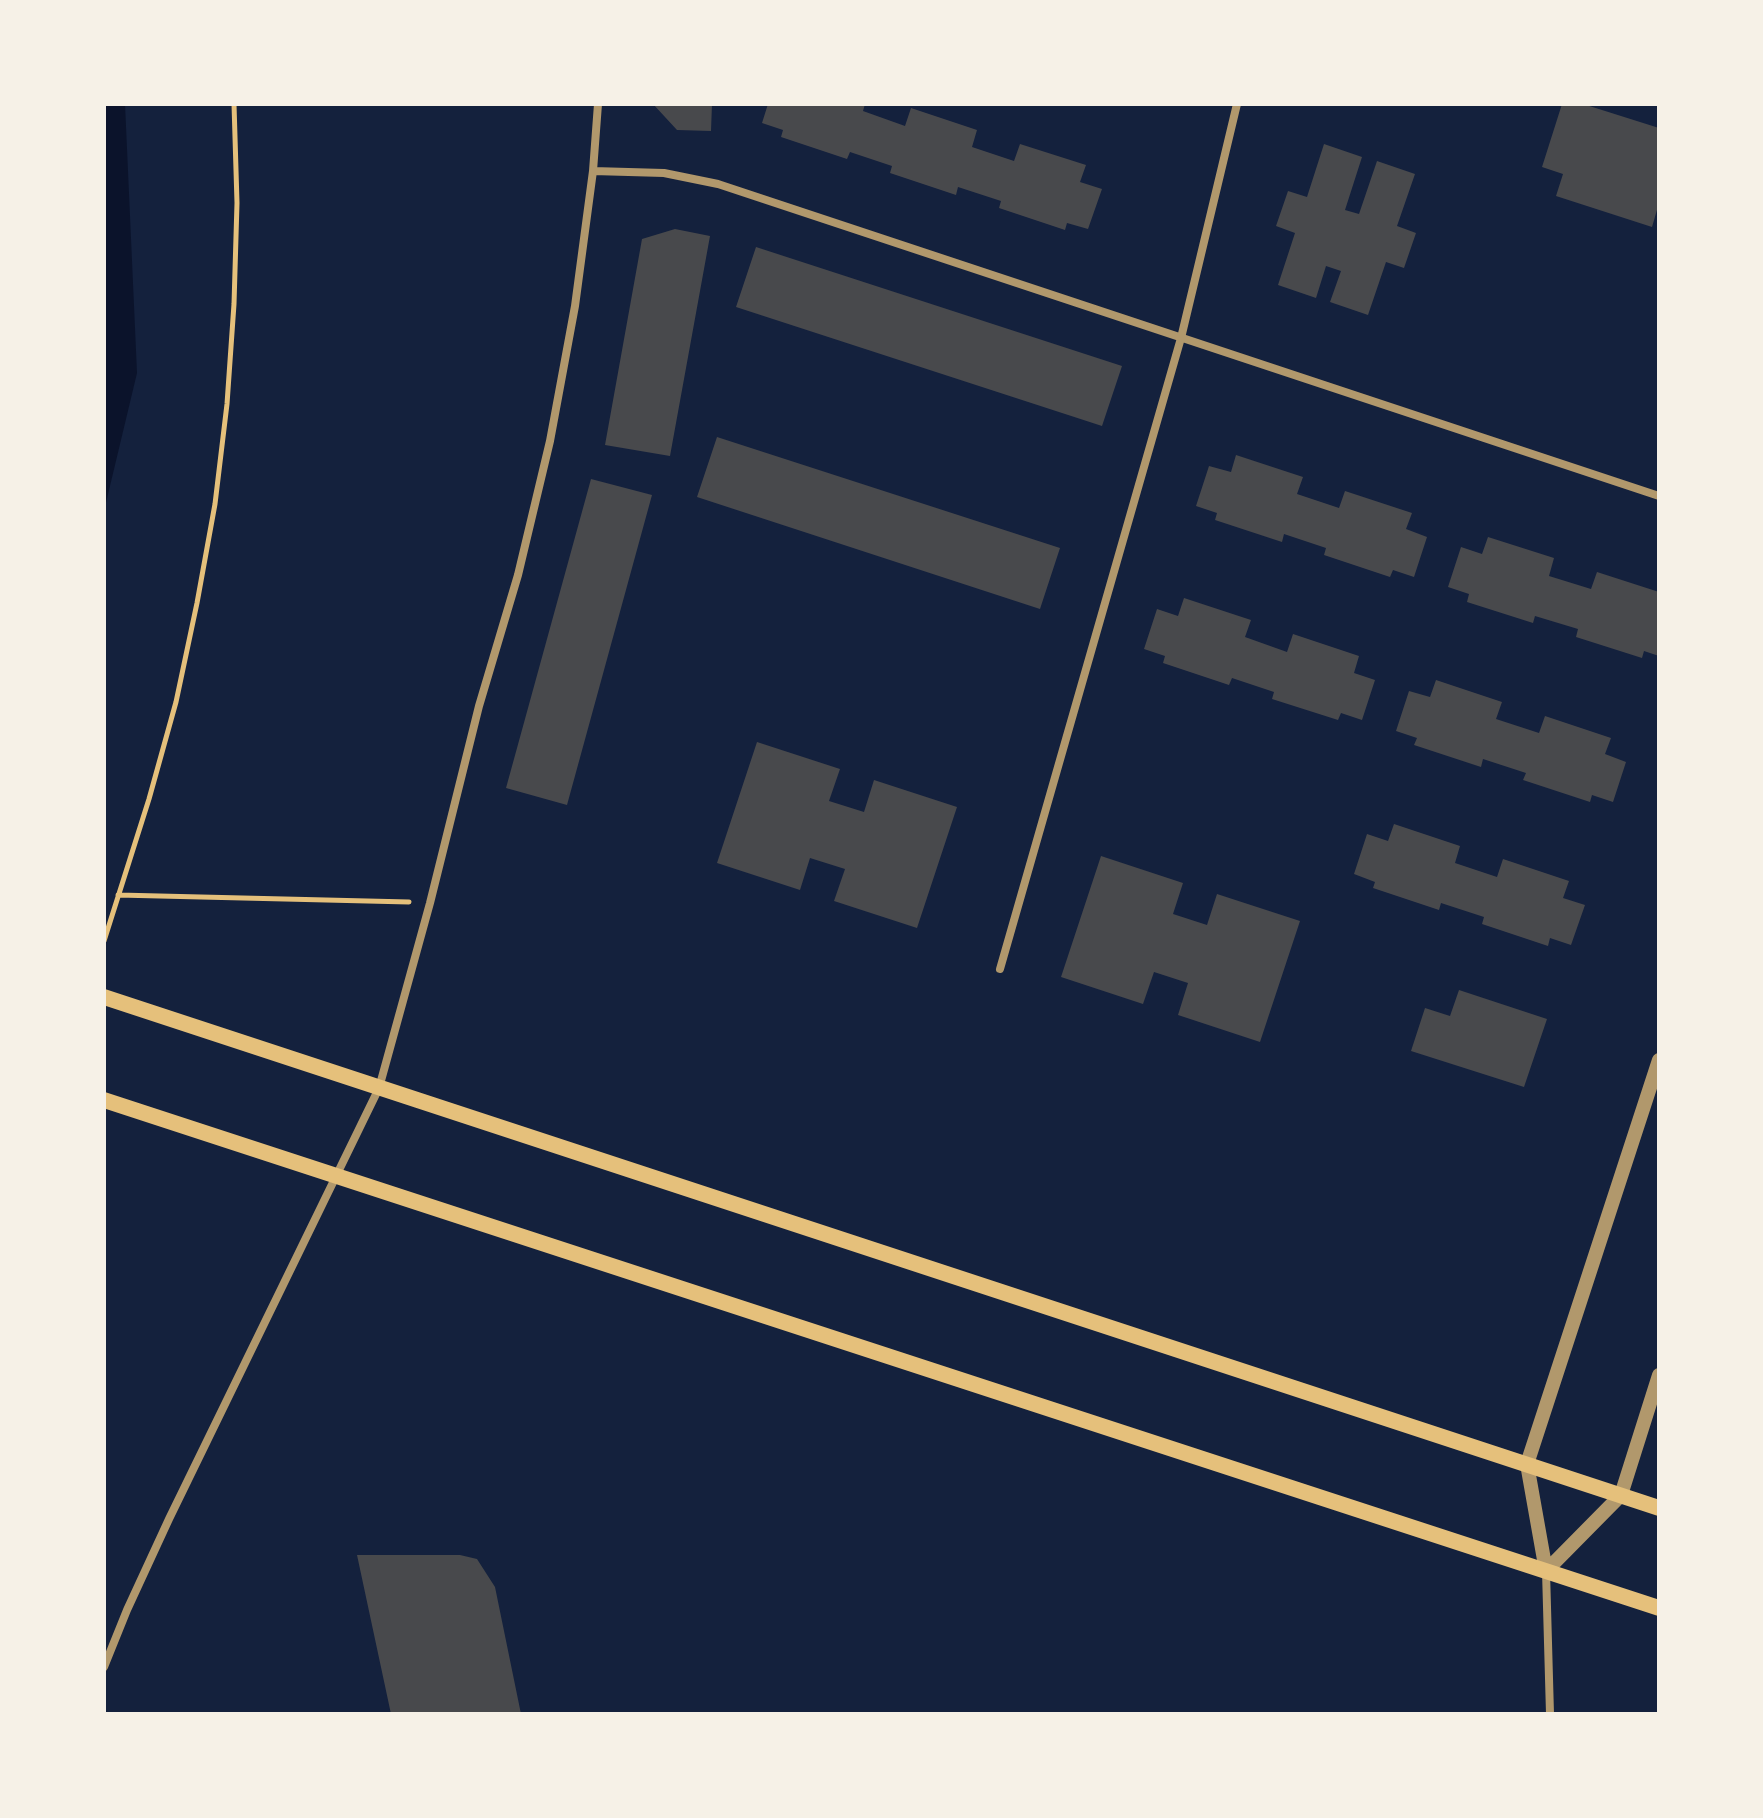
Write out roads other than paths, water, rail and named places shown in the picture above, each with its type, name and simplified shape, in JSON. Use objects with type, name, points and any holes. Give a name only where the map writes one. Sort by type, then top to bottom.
[{"type":"main road","points":[[104,997],[1659,1508]]},
{"type":"main road","points":[[104,1100],[1659,1608]]},
{"type":"street","points":[[104,1667],[169,1519],[379,1088],[430,903],[479,706],[518,575],[550,441],[575,306],[593,171],[598,104]]},
{"type":"street","points":[[1000,969],[1181,338],[1237,104]]},
{"type":"street","points":[[593,171],[664,173],[718,184],[1659,496]]},
{"type":"street","points":[[1550,1714],[1546,1571],[1527,1464],[1659,1060]]},
{"type":"street","points":[[1546,1571],[1621,1495],[1659,1375]]},
{"type":"water","points":[[104,104],[125,104],[137,373],[104,511]]}]
